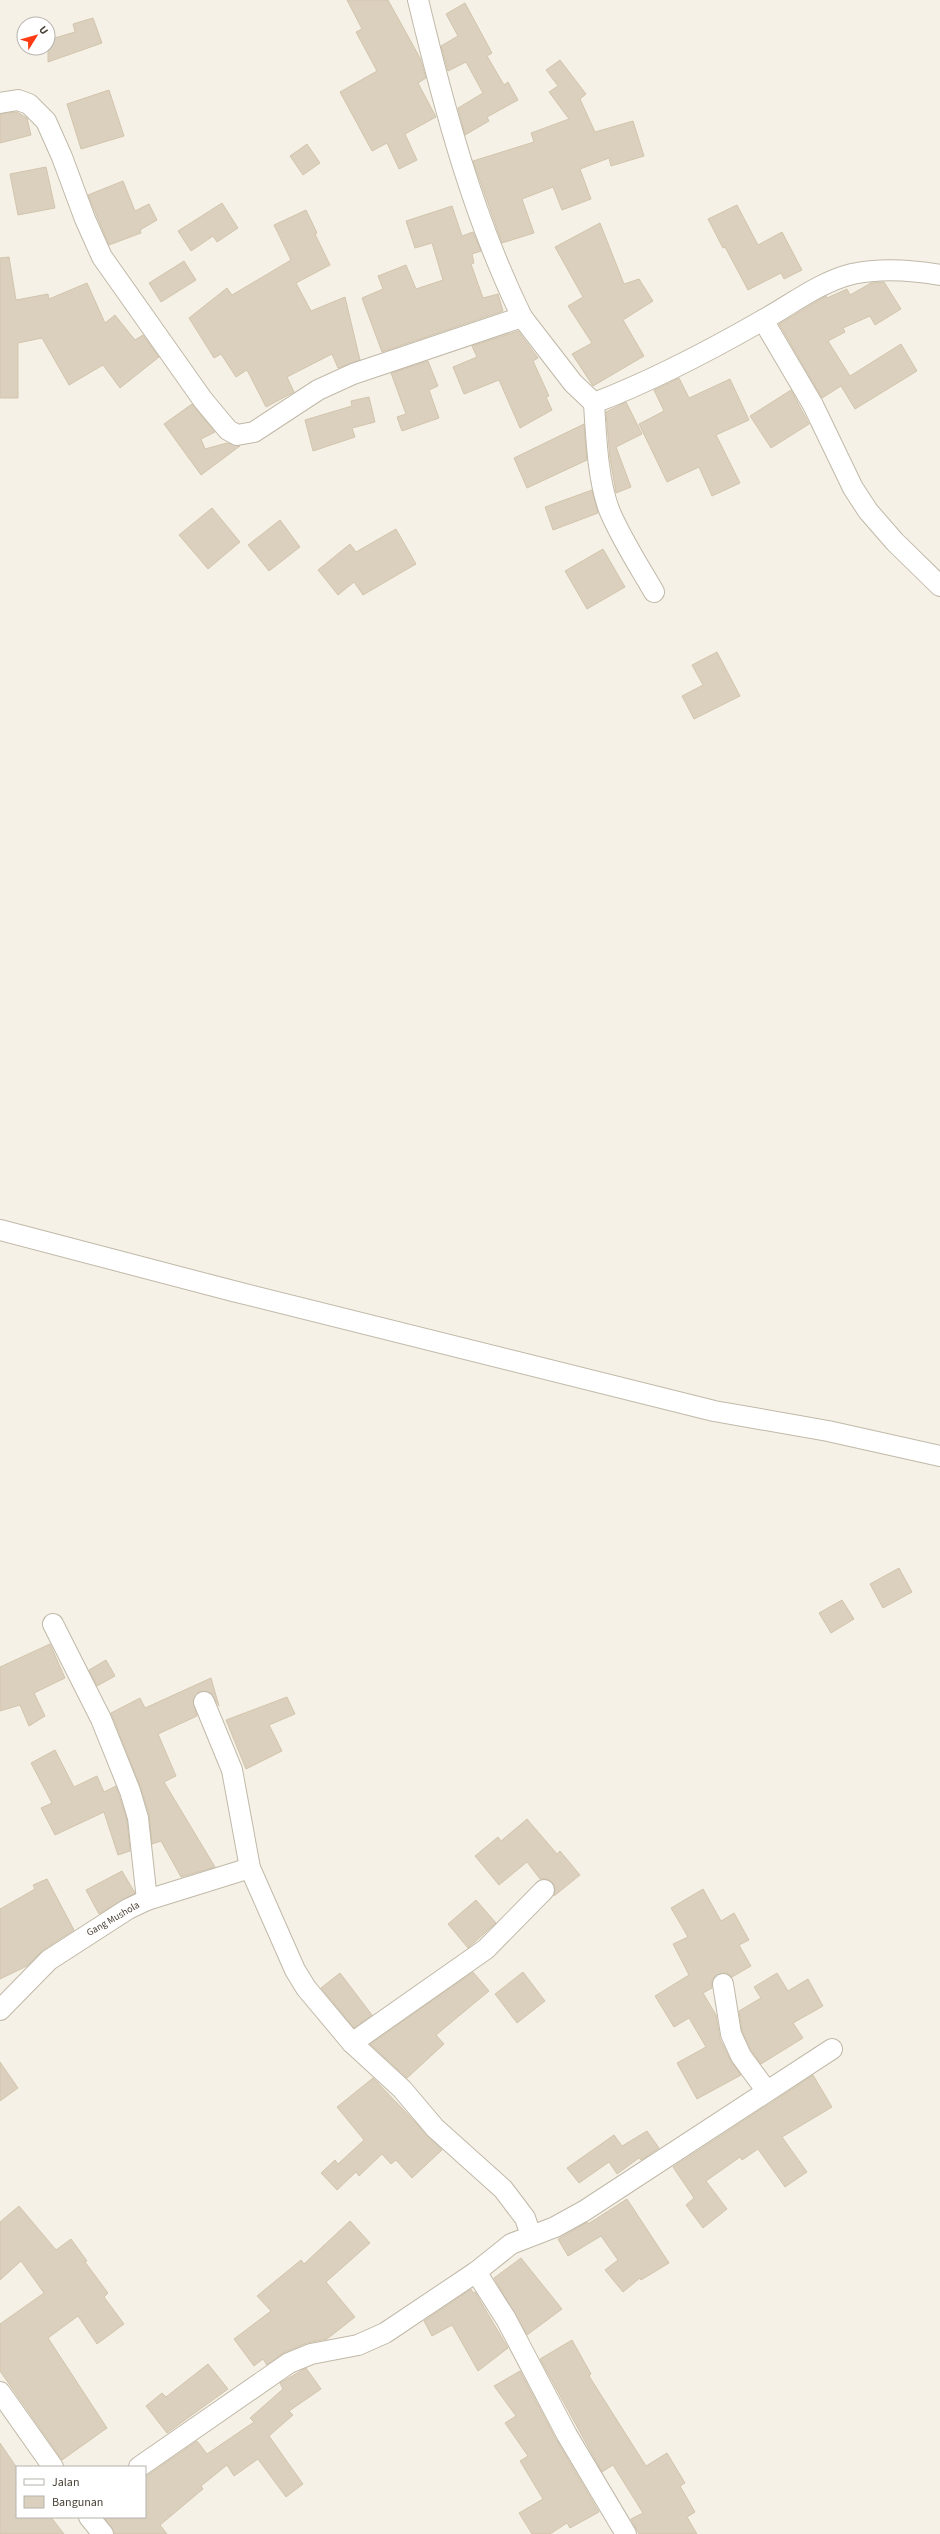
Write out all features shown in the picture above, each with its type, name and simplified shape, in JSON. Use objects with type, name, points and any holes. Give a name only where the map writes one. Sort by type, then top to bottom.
[{"type":"street","points":[[418,0],[440,94],[450,128],[487,234],[522,317],[559,366],[594,404],[601,477],[610,511],[631,554],[654,592]]},
{"type":"street","points":[[0,103],[18,100],[29,104],[46,122],[62,157],[85,219],[102,257],[203,400],[228,430],[237,435],[254,432],[318,390],[353,374],[522,317]]},
{"type":"street","points":[[594,404],[670,369],[763,320],[822,285],[852,274],[912,270],[940,275]]},
{"type":"street","points":[[763,320],[813,404],[853,488],[864,505],[880,528],[940,586]]},
{"type":"street","points":[[0,1230],[226,1289],[714,1411],[828,1431],[940,1456]]},
{"type":"street","points":[[53,1624],[101,1719],[132,1796],[138,1818],[146,1900]]},
{"type":"street","points":[[204,1702],[232,1770],[250,1868],[295,1970],[306,1988],[352,2043],[402,2089],[435,2128],[503,2190],[524,2218],[531,2235]]},
{"type":"street","name":"Gang Mushola","points":[[0,2010],[49,1960],[105,1922],[146,1900],[177,1892],[250,1868]]},
{"type":"street","points":[[352,2043],[486,1949],[544,1890]]},
{"type":"street","points":[[723,1984],[731,2034],[741,2056],[766,2090]]},
{"type":"street","points":[[141,2466],[289,2363],[311,2354],[358,2345],[385,2333],[476,2272],[511,2244],[555,2227],[584,2211],[832,2048]]},
{"type":"street","points":[[476,2272],[506,2319],[567,2435],[626,2534]]},
{"type":"street","points":[[0,2392],[52,2466]]},
{"type":"street","points":[[90,2518],[103,2534]]},
{"type":"building","points":[[347,0],[388,0],[420,58],[426,78],[418,83],[436,117],[405,134],[417,160],[399,169],[387,143],[372,151],[340,92],[377,71],[356,32],[362,29]]},
{"type":"building","points":[[465,3],[492,53],[487,56],[504,85],[508,82],[518,100],[487,117],[489,121],[465,135],[458,108],[483,93],[466,62],[448,71],[441,46],[458,36],[446,14]]},
{"type":"building","points":[[93,18],[102,43],[48,62],[48,56],[56,56],[56,38],[75,32],[73,24]]},
{"type":"building","points":[[560,60],[586,94],[580,99],[595,132],[633,121],[644,156],[611,166],[609,158],[580,169],[591,199],[562,210],[553,187],[522,199],[534,233],[502,243],[473,161],[534,142],[531,133],[569,119],[549,92],[558,86],[546,70]]},
{"type":"building","points":[[109,90],[124,136],[81,149],[67,104]]},
{"type":"building","points":[[17,112],[27,118],[31,135],[0,143],[0,114]]},
{"type":"building","points":[[307,144],[320,163],[303,175],[290,156]]},
{"type":"building","points":[[46,167],[55,208],[18,215],[10,174]]},
{"type":"building","points":[[123,181],[135,211],[149,204],[157,220],[140,230],[141,233],[109,245],[88,195]]},
{"type":"building","points":[[222,203],[238,228],[217,242],[213,236],[191,251],[178,231]]},
{"type":"building","points":[[737,205],[758,245],[782,232],[802,270],[784,279],[781,273],[748,290],[708,219]]},
{"type":"building","points":[[452,206],[462,236],[473,232],[481,251],[472,254],[474,263],[471,264],[483,298],[498,294],[503,311],[382,352],[362,298],[383,289],[378,276],[406,265],[416,289],[443,280],[432,243],[415,248],[406,221]]},
{"type":"building","points":[[306,210],[317,233],[315,234],[330,265],[296,283],[311,311],[345,297],[360,360],[338,368],[332,354],[287,377],[294,392],[266,407],[247,370],[236,377],[221,354],[214,358],[189,318],[227,288],[232,295],[291,260],[274,225]]},
{"type":"building","points":[[600,223],[624,284],[639,279],[653,301],[623,320],[644,356],[593,386],[572,354],[592,343],[568,306],[583,297],[555,247]]},
{"type":"building","points":[[9,257],[16,300],[48,294],[49,299],[87,283],[105,323],[115,315],[135,340],[143,335],[159,357],[120,388],[103,365],[69,385],[42,338],[18,343],[18,398],[0,398],[0,258]]},
{"type":"building","points":[[184,261],[196,280],[161,302],[149,283]]},
{"type":"building","points":[[884,282],[901,309],[875,325],[870,316],[843,328],[845,332],[828,341],[850,376],[901,344],[917,371],[855,409],[841,386],[822,398],[779,324],[826,296],[827,298],[847,289],[850,295],[871,283]]},
{"type":"building","points":[[518,331],[538,358],[533,361],[549,396],[546,397],[552,410],[520,428],[499,380],[464,394],[453,367],[477,357],[472,346]]},
{"type":"building","points":[[428,361],[438,386],[429,390],[439,418],[402,431],[397,417],[406,414],[391,373]]},
{"type":"building","points":[[679,378],[689,398],[730,379],[749,420],[716,435],[740,483],[712,496],[699,467],[667,482],[639,424],[664,411],[654,390]]},
{"type":"building","points":[[791,390],[809,424],[771,448],[750,416]]},
{"type":"building","points":[[369,397],[375,422],[352,428],[355,437],[313,451],[305,420],[352,406],[351,401]]},
{"type":"building","points":[[626,402],[642,434],[616,447],[631,487],[616,493],[610,458],[606,412]]},
{"type":"building","points":[[192,404],[215,432],[201,439],[205,449],[227,443],[240,446],[201,475],[164,424]]},
{"type":"building","points":[[584,424],[587,460],[527,488],[514,458]]},
{"type":"building","points":[[592,490],[598,513],[553,530],[545,507]]},
{"type":"building","points":[[212,508],[240,542],[208,569],[179,535]]},
{"type":"building","points":[[280,520],[300,547],[269,571],[248,545]]},
{"type":"building","points":[[396,529],[416,564],[363,595],[354,582],[338,595],[318,570],[350,544],[356,552]]},
{"type":"building","points":[[603,549],[625,587],[587,609],[565,571]]},
{"type":"building","points":[[717,652],[740,696],[694,719],[682,696],[703,685],[692,665]]},
{"type":"building","points":[[899,1568],[912,1592],[883,1608],[870,1584]]},
{"type":"building","points":[[842,1600],[854,1619],[831,1633],[819,1613]]},
{"type":"building","points":[[50,1644],[65,1678],[34,1693],[45,1716],[29,1726],[20,1705],[0,1711],[0,1667]]},
{"type":"building","points":[[106,1660],[115,1676],[97,1686],[89,1670]]},
{"type":"building","points":[[211,1678],[219,1706],[211,1693],[199,1692],[193,1701],[197,1716],[158,1734],[176,1776],[164,1782],[215,1867],[181,1877],[161,1841],[152,1844],[149,1815],[141,1788],[111,1713],[140,1698],[145,1708]]},
{"type":"building","points":[[287,1697],[295,1714],[269,1725],[282,1751],[246,1769],[226,1720]]},
{"type":"building","points":[[55,1750],[74,1787],[97,1776],[104,1792],[116,1786],[127,1820],[130,1851],[118,1855],[104,1812],[55,1835],[41,1808],[52,1803],[31,1763]]},
{"type":"building","points":[[527,1819],[557,1854],[560,1851],[580,1875],[554,1896],[555,1887],[552,1882],[546,1879],[540,1879],[527,1862],[499,1885],[475,1856],[498,1837],[501,1841]]},
{"type":"building","points":[[122,1871],[135,1893],[99,1914],[86,1890]]},
{"type":"building","points":[[47,1879],[74,1930],[43,1950],[27,1966],[0,1979],[0,1909],[35,1889],[33,1885]]},
{"type":"building","points":[[703,1889],[721,1921],[734,1913],[749,1940],[739,1945],[751,1966],[732,1977],[727,1973],[716,1975],[712,1980],[712,1988],[703,1993],[716,2015],[720,2039],[731,2061],[741,2075],[697,2099],[677,2063],[706,2047],[689,2018],[674,2027],[655,1996],[689,1975],[673,1944],[688,1937],[671,1908]]},
{"type":"building","points":[[476,1900],[496,1923],[468,1948],[448,1924]]},
{"type":"building","points":[[473,1972],[489,1991],[436,2035],[444,2044],[407,2078],[370,2044]]},
{"type":"building","points":[[523,1972],[545,2001],[517,2023],[495,1994]]},
{"type":"building","points":[[340,1973],[372,2015],[354,2028],[321,1988]]},
{"type":"building","points":[[777,1973],[788,1991],[808,1979],[823,2006],[793,2023],[803,2038],[761,2064],[751,2050],[742,2031],[739,2011],[761,1998],[754,1987]]},
{"type":"building","points":[[0,2062],[18,2088],[0,2101]]},
{"type":"building","points":[[813,2075],[832,2107],[782,2137],[807,2172],[785,2187],[758,2149],[742,2160],[740,2157],[706,2181],[727,2209],[703,2228],[686,2205],[694,2198],[673,2167]]},
{"type":"building","points":[[373,2078],[442,2150],[412,2178],[396,2160],[391,2164],[382,2154],[359,2176],[356,2172],[337,2190],[321,2173],[335,2160],[338,2164],[364,2140],[337,2107]]},
{"type":"building","points":[[647,2131],[659,2148],[641,2160],[639,2158],[617,2174],[609,2162],[579,2183],[567,2168],[614,2135],[622,2146]]},
{"type":"building","points":[[627,2199],[669,2263],[641,2280],[640,2278],[623,2292],[605,2270],[618,2260],[601,2236],[568,2256],[558,2239],[587,2222],[588,2224]]},
{"type":"building","points":[[19,2206],[56,2250],[71,2239],[87,2261],[85,2262],[108,2293],[104,2297],[124,2324],[97,2344],[78,2316],[48,2338],[107,2428],[62,2460],[0,2371],[0,2324],[44,2293],[21,2261],[0,2280],[0,2222]]},
{"type":"building","points":[[350,2221],[370,2243],[326,2282],[355,2317],[327,2339],[307,2343],[285,2352],[267,2365],[263,2359],[254,2366],[234,2339],[271,2311],[257,2296],[301,2260],[304,2264]]},
{"type":"building","points":[[521,2258],[562,2309],[527,2335],[494,2278]]},
{"type":"building","points":[[471,2289],[473,2293],[475,2292],[508,2348],[478,2371],[452,2325],[432,2336],[424,2321]]},
{"type":"building","points":[[572,2340],[591,2374],[589,2376],[646,2466],[667,2453],[685,2483],[680,2486],[695,2512],[687,2517],[697,2534],[639,2534],[631,2519],[643,2513],[613,2465],[602,2472],[540,2359]]},
{"type":"building","points":[[208,2364],[228,2389],[167,2433],[146,2406],[162,2393],[166,2397]]},
{"type":"building","points":[[306,2368],[321,2389],[289,2411],[293,2415],[269,2436],[303,2484],[286,2497],[258,2459],[234,2476],[227,2465],[201,2486],[203,2489],[160,2525],[167,2534],[114,2534],[105,2518],[146,2518],[146,2476],[197,2441],[207,2454],[254,2422],[250,2418],[283,2389],[280,2383]]},
{"type":"building","points":[[520,2371],[557,2441],[599,2512],[570,2528],[567,2523],[550,2534],[532,2534],[519,2513],[543,2499],[520,2461],[528,2456],[505,2423],[516,2416],[494,2386]]},
{"type":"building","points":[[0,2443],[16,2467],[16,2518],[52,2518],[64,2534],[0,2534]]}]
